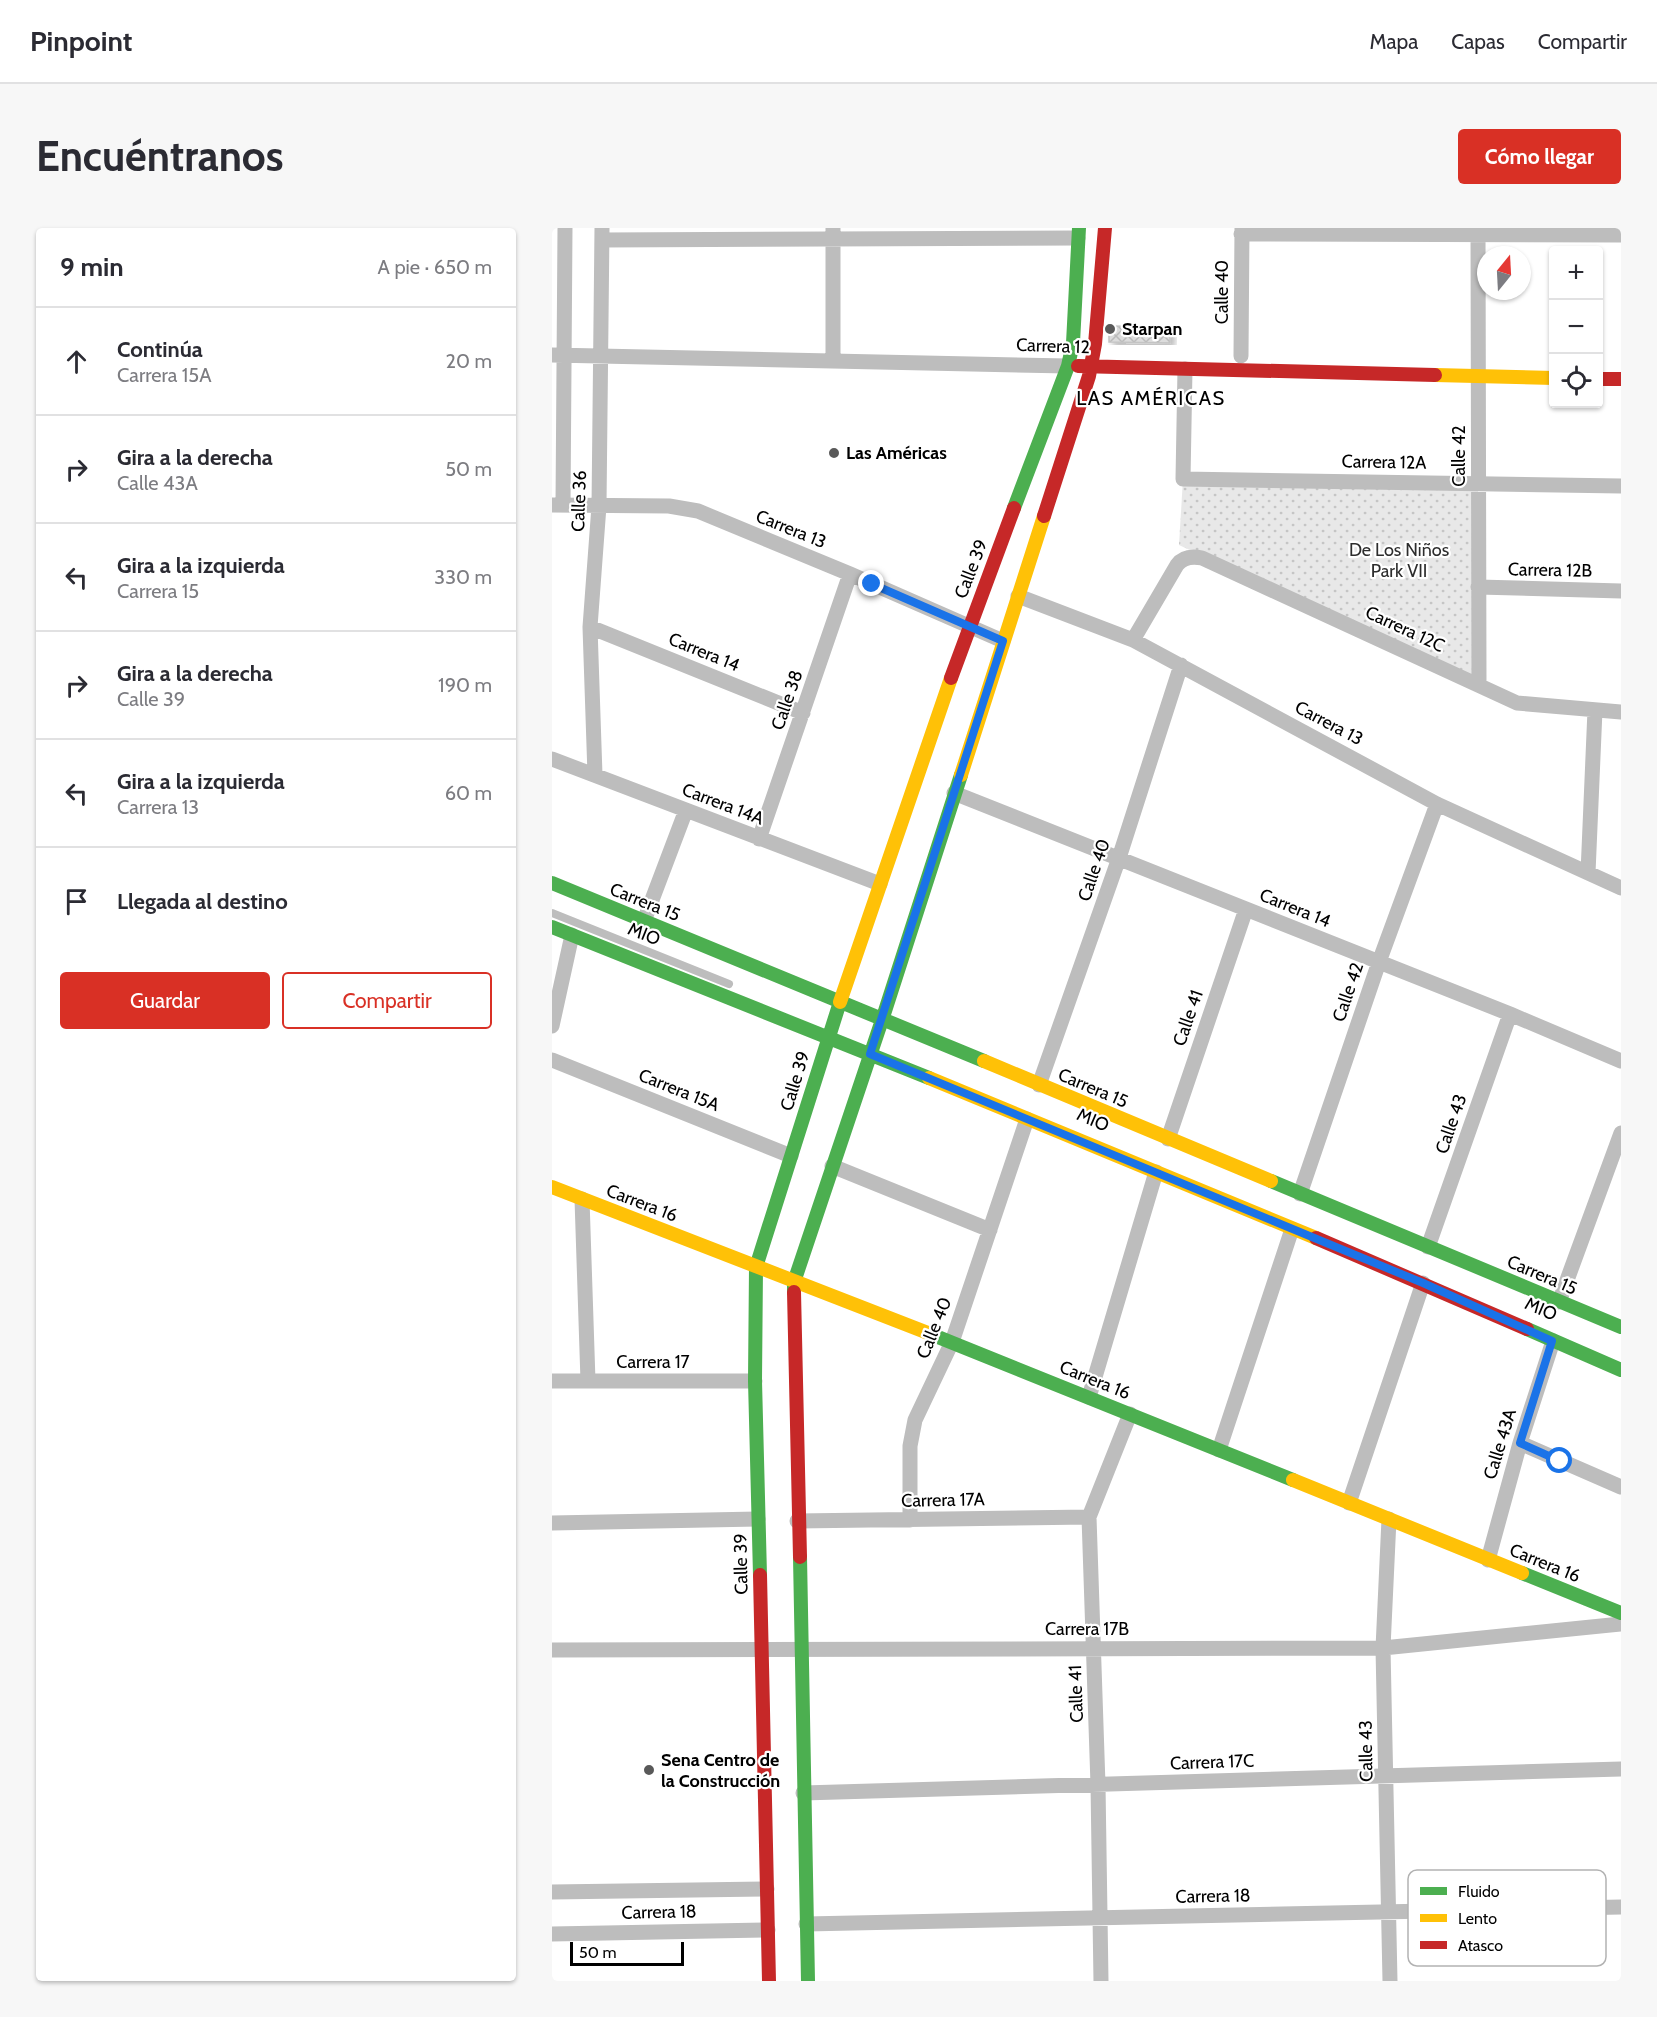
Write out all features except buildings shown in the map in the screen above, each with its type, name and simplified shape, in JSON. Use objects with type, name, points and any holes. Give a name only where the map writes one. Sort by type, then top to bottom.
[{"type":"street","name":"Calle 36","points":[[557,505],[559,355],[565,228]]},
{"type":"street","points":[[808,1981],[794,1282],[1091,367],[1105,353],[1105,228]]},
{"type":"street","points":[[1242,231],[1478,231],[1621,235]]},
{"type":"street","name":"Calle 40","points":[[1235,356],[1242,231]]},
{"type":"street","name":"Calle 42","points":[[1478,231],[1479,685]]},
{"type":"street","points":[[602,234],[1078,233]]},
{"type":"street","name":"Calle 39","points":[[769,1981],[755,1381],[756,1267],[831,1029],[969,626],[1070,359],[1078,233]]},
{"type":"street","name":"Calle 36","points":[[595,775],[590,627],[599,506],[602,234]]},
{"type":"street","points":[[832,360],[833,234]]},
{"type":"street","name":"Carrera 12","points":[[559,355],[832,360],[1070,359],[1105,353],[1161,354]]},
{"type":"street","points":[[1235,356],[1312,358]]},
{"type":"street","name":"Carrera 12","points":[[1070,359],[1091,367],[1185,369],[1478,366],[1549,377]]},
{"type":"street","points":[[1603,365],[1621,366]]},
{"type":"street","name":"Carrera 12A","points":[[1185,369],[1183,479],[1621,486]]},
{"type":"street","points":[[1603,379],[1621,379]]},
{"type":"street","name":"Carrera 13","points":[[557,505],[669,506],[698,511],[1003,641]]},
{"type":"street","name":"Carrera 12C","points":[[1133,640],[1180,561],[1189,557],[1202,558],[1517,703],[1621,712]]},
{"type":"street","name":"Calle 38","points":[[759,839],[850,574]]},
{"type":"street","name":"Carrera 12B","points":[[1478,587],[1621,591]]},
{"type":"street","name":"Carrera 13","points":[[1018,597],[1133,640],[1437,804],[1621,888]]},
{"type":"street","name":"Carrera 14","points":[[590,627],[803,713]]},
{"type":"street","name":"Calle 40","points":[[1039,1085],[1119,858],[1181,665]]},
{"type":"street","points":[[1588,873],[1595,710]]},
{"type":"street","name":"Carrera 14A","points":[[552,759],[880,884]]},
{"type":"street","name":"Carrera 14","points":[[954,793],[1510,1014],[1621,1061]]},
{"type":"street","name":"Calle 42","points":[[1300,1194],[1379,962],[1437,804]]},
{"type":"street","points":[[644,921],[686,810]]},
{"type":"street","name":"Carrera 15","points":[[552,883],[644,921],[838,1008],[1039,1085],[1621,1327]]},
{"type":"street","name":"Calle 41","points":[[1168,1139],[1246,909]]},
{"type":"street","points":[[552,927],[831,1029],[1026,1119],[1423,1283],[1621,1370]]},
{"type":"street","points":[[552,1026],[572,935]]},
{"type":"street","name":"Calle 43","points":[[1428,1247],[1510,1014]]},
{"type":"street","name":"Carrera 15A","points":[[552,1060],[791,1156]]},
{"type":"street","name":"Calle 40","points":[[910,1520],[910,1446],[915,1420],[952,1342],[1026,1119]]},
{"type":"street","points":[[1559,1302],[1621,1133]]},
{"type":"street","points":[[832,1166],[990,1230]]},
{"type":"street","points":[[1089,1397],[1156,1172]]},
{"type":"street","name":"Carrera 16","points":[[552,1187],[952,1342],[1621,1614]]},
{"type":"street","points":[[582,1199],[588,1381]]},
{"type":"street","points":[[1219,1450],[1292,1229]]},
{"type":"street","points":[[1349,1503],[1423,1283]]},
{"type":"street","name":"Calle 43A","points":[[1488,1560],[1520,1443],[1552,1341]]},
{"type":"street","name":"Carrera 17","points":[[552,1381],[755,1381]]},
{"type":"street","name":"Calle 41","points":[[1101,1981],[1098,1785],[1089,1517],[1130,1414]]},
{"type":"street","points":[[1520,1443],[1621,1487]]},
{"type":"street","name":"Carrera 17A","points":[[797,1521],[1089,1517]]},
{"type":"street","points":[[552,1523],[758,1519]]},
{"type":"street","name":"Calle 43","points":[[1389,1520],[1383,1648],[1390,1981]]},
{"type":"street","name":"Carrera 17B","points":[[552,1650],[1383,1648],[1621,1624]]},
{"type":"street","name":"Carrera 17C","points":[[803,1793],[1621,1769]]},
{"type":"street","name":"Carrera 18","points":[[552,1892],[767,1889]]},
{"type":"street","name":"Carrera 18","points":[[1606,1907],[1621,1907]]},
{"type":"street","name":"Carrera 18","points":[[806,1924],[1408,1911]]},
{"type":"street","name":"Carrera 18","points":[[552,1934],[768,1930]]},
{"type":"lane","name":"MIO","points":[[552,913],[736,987]]},
{"type":"lane","name":"MIO","points":[[1058,1122],[1533,1322]]},
{"type":"green space","name":"De Los Niños Park VII","points":[[1183,479],[1478,482],[1479,685],[1179,545]]},
{"type":"traffic: fast","points":[[1014,508],[1068,366],[1073,343],[1079,228]]},
{"type":"traffic: fast","points":[[794,1292],[794,1282],[961,775]]},
{"type":"traffic: fast","points":[[552,883],[984,1061]]},
{"type":"traffic: fast","points":[[552,927],[929,1078]]},
{"type":"traffic: fast","points":[[760,1575],[755,1381],[756,1267],[840,1002]]},
{"type":"traffic: fast","points":[[1271,1181],[1621,1327]]},
{"type":"traffic: fast","points":[[1527,1329],[1621,1370]]},
{"type":"traffic: fast","points":[[928,1333],[1293,1480]]},
{"type":"traffic: fast","points":[[800,1557],[808,1981]]},
{"type":"traffic: fast","points":[[1522,1573],[1621,1613]]},
{"type":"traffic: slow","points":[[1435,375],[1549,378]]},
{"type":"traffic: slow","points":[[961,775],[1044,516]]},
{"type":"traffic: slow","points":[[840,1002],[951,678]]},
{"type":"traffic: slow","points":[[984,1061],[1271,1181]]},
{"type":"traffic: slow","points":[[929,1078],[1316,1238]]},
{"type":"traffic: slow","points":[[552,1187],[928,1333]]},
{"type":"traffic: slow","points":[[1293,1480],[1522,1573]]},
{"type":"traffic: jam","points":[[1044,516],[1089,376],[1095,344],[1105,228]]},
{"type":"traffic: jam","points":[[1078,366],[1435,375]]},
{"type":"traffic: jam","points":[[1603,379],[1621,379]]},
{"type":"traffic: jam","points":[[951,678],[1014,508]]},
{"type":"traffic: jam","points":[[1316,1238],[1527,1329]]},
{"type":"traffic: jam","points":[[794,1292],[800,1557]]},
{"type":"traffic: jam","points":[[760,1575],[769,1981]]},
{"type":"place","name":"Starpan","points":[[1110,329]]},
{"type":"place","name":"Las Américas","points":[[834,453]]},
{"type":"place","name":"Sena Centro de la Construcción","points":[[649,1770]]},
{"type":"district","name":"LAS AMÉRICAS","points":[[1151,398]]},
{"type":"route","points":[[872,584],[1003,641],[870,1054],[1423,1283],[1552,1341],[1520,1443],[1560,1461]]}]
